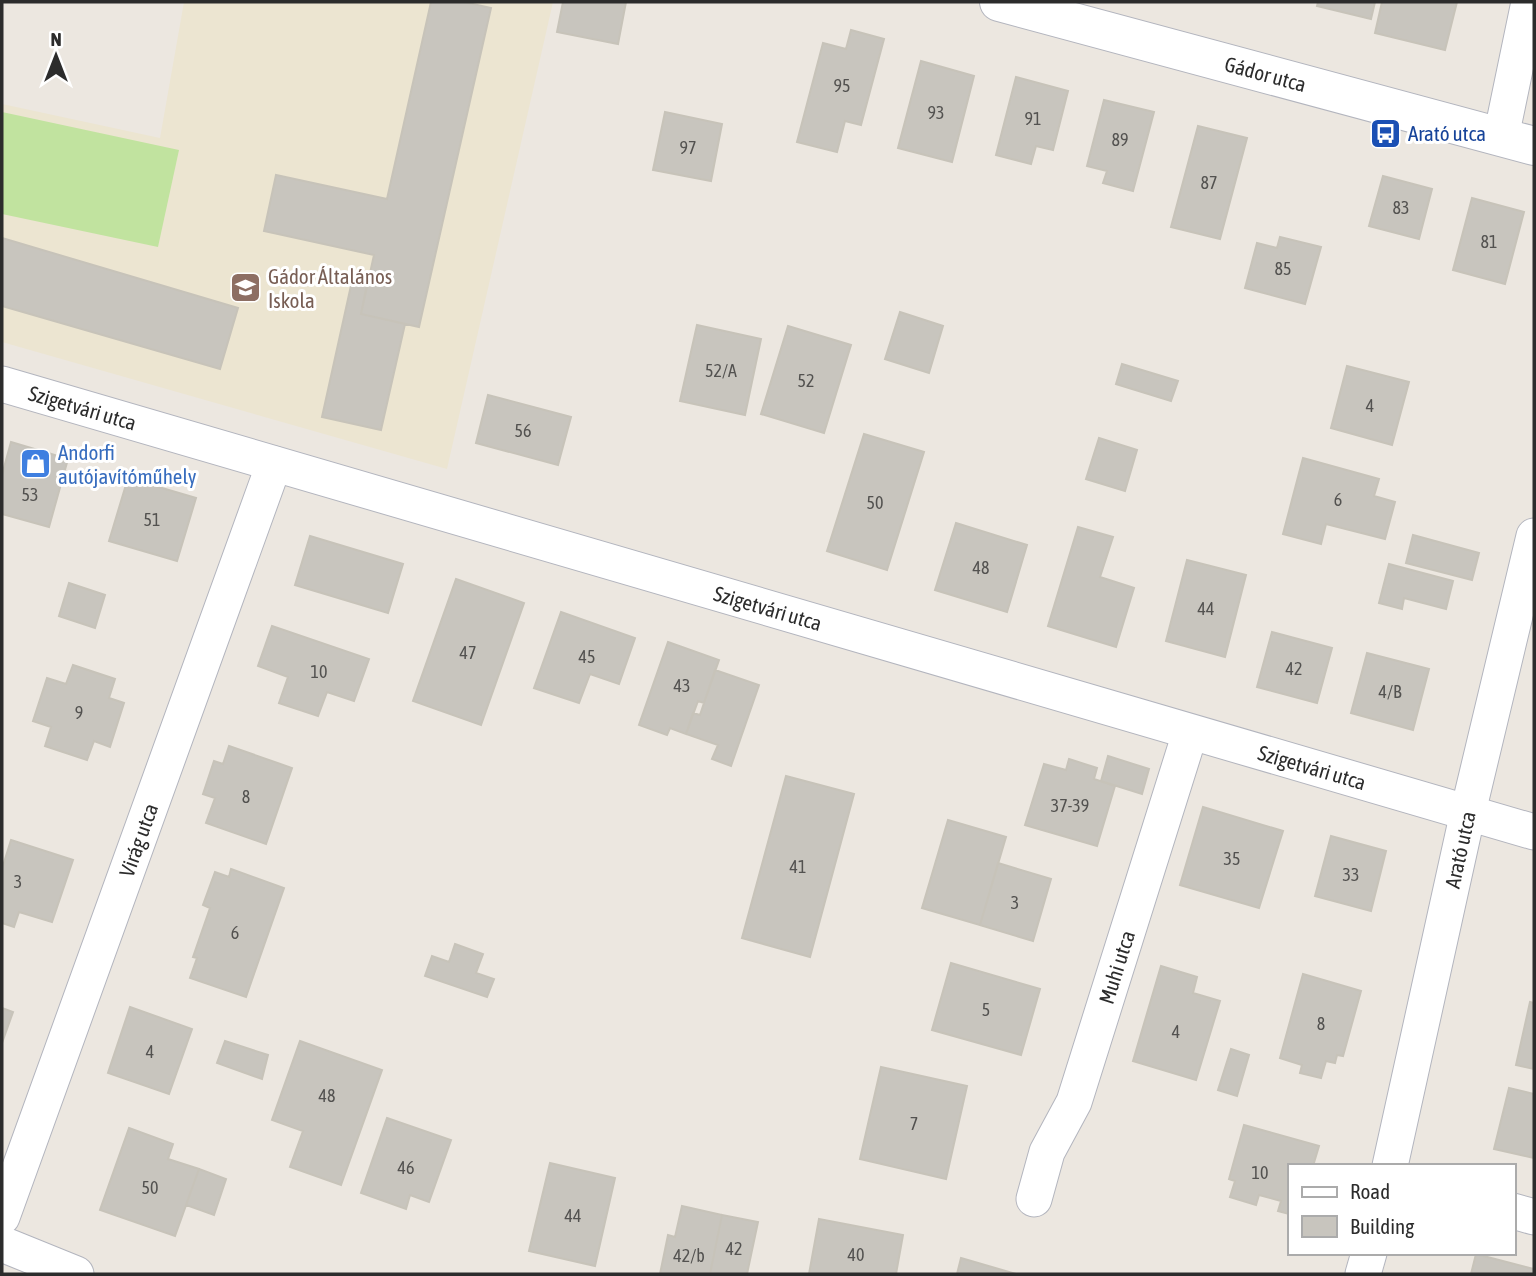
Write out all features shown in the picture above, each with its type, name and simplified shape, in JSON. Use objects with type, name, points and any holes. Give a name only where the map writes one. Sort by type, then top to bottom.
[{"type":"street","name":"Gádor utca","points":[[999,2],[1518,141]]},
{"type":"street","points":[[1518,141],[1530,2]]},
{"type":"street","name":"Szigetvári utca","points":[[2,384],[1534,832]]},
{"type":"street","name":"Virág utca","points":[[2,1217],[274,464]]},
{"type":"street","name":"Arató utca","points":[[1391,1164],[1468,812],[1534,536]]},
{"type":"street","name":"Muhi utca","points":[[1034,1199],[1047,1152],[1074,1102],[1189,733]]},
{"type":"street","points":[[1515,1212],[1534,1217]]},
{"type":"street","points":[[2,1244],[73,1274]]},
{"type":"street","points":[[1363,1274],[1368,1255]]},
{"type":"shaded area","name":"Gádor Általános Iskola","points":[[184,2],[553,2],[447,469],[2,342],[2,104],[160,138]]},
{"type":"green space","points":[[2,112],[179,150],[158,247],[2,214]]},
{"type":"building","points":[[431,2],[464,2],[491,8],[419,327],[361,314],[374,255],[264,231],[276,175],[387,199]]},
{"type":"building","points":[[563,2],[626,2],[618,44],[557,32]]},
{"type":"building","points":[[1318,2],[1375,2],[1371,19],[1317,6]]},
{"type":"building","points":[[1382,2],[1457,2],[1445,50],[1375,33]]},
{"type":"building","points":[[851,30],[884,39],[861,125],[845,121],[837,152],[797,142],[823,43],[846,49]]},
{"type":"building","points":[[921,61],[974,76],[952,162],[898,148]]},
{"type":"building","points":[[1016,77],[1068,91],[1053,150],[1036,146],[1031,164],[996,155]]},
{"type":"building","points":[[1104,100],[1154,112],[1133,191],[1103,183],[1107,171],[1087,166]]},
{"type":"building","points":[[665,112],[722,124],[711,181],[653,170]]},
{"type":"building","points":[[1198,126],[1247,138],[1220,239],[1171,227]]},
{"type":"building","points":[[1383,176],[1432,189],[1419,239],[1369,226]]},
{"type":"building","points":[[1472,198],[1524,212],[1505,284],[1453,270]]},
{"type":"building","points":[[1280,237],[1321,247],[1305,304],[1245,288],[1257,243],[1277,248]]},
{"type":"building","points":[[2,238],[238,308],[220,369],[2,306]]},
{"type":"building","points":[[352,281],[367,284],[361,314],[405,324],[381,430],[322,417]]},
{"type":"building","points":[[900,312],[943,326],[929,373],[885,359]]},
{"type":"building","points":[[697,325],[761,339],[745,415],[680,401]]},
{"type":"building","points":[[788,326],[851,345],[824,433],[761,414]]},
{"type":"building","points":[[1122,364],[1178,381],[1171,401],[1116,384]]},
{"type":"building","points":[[1347,366],[1409,382],[1392,445],[1331,428]]},
{"type":"building","points":[[488,395],[571,417],[558,465],[476,443]]},
{"type":"building","points":[[864,434],[924,452],[887,570],[827,551]]},
{"type":"building","points":[[1099,438],[1137,450],[1125,491],[1086,479]]},
{"type":"building","points":[[11,442],[68,459],[49,527],[2,514],[2,475]]},
{"type":"building","points":[[1303,458],[1379,479],[1374,496],[1395,502],[1385,539],[1326,524],[1321,544],[1283,534]]},
{"type":"building","points":[[128,478],[196,498],[177,561],[109,541]]},
{"type":"building","points":[[956,523],[1027,545],[1007,612],[935,590]]},
{"type":"building","points":[[1078,527],[1113,537],[1100,577],[1134,588],[1116,647],[1048,626]]},
{"type":"building","points":[[1413,535],[1479,553],[1472,580],[1406,563]]},
{"type":"building","points":[[310,536],[403,564],[388,613],[295,585]]},
{"type":"building","points":[[1187,560],[1246,575],[1225,657],[1166,641]]},
{"type":"building","points":[[1389,564],[1453,581],[1446,609],[1404,598],[1402,609],[1379,603]]},
{"type":"building","points":[[456,579],[524,603],[481,725],[413,701]]},
{"type":"building","points":[[69,583],[105,595],[95,628],[59,616]]},
{"type":"building","points":[[561,612],[635,638],[619,684],[590,674],[579,703],[534,688]]},
{"type":"building","points":[[272,626],[369,659],[354,701],[327,692],[318,716],[279,703],[288,677],[258,666]]},
{"type":"building","points":[[1272,632],[1332,648],[1317,703],[1257,687]]},
{"type":"building","points":[[668,642],[719,660],[704,703],[698,701],[686,734],[670,728],[667,735],[639,725]]},
{"type":"building","points":[[1367,653],[1429,669],[1413,730],[1351,713]]},
{"type":"building","points":[[73,665],[115,679],[109,698],[124,703],[110,747],[94,741],[87,760],[45,746],[51,727],[33,721],[47,678],[66,684]]},
{"type":"building","points":[[715,670],[759,685],[731,766],[712,759],[718,745],[686,734],[693,713],[700,715]]},
{"type":"building","points":[[229,746],[292,768],[266,844],[206,823],[215,798],[203,794],[214,761],[223,764]]},
{"type":"building","points":[[1108,756],[1149,769],[1142,794],[1101,781]]},
{"type":"building","points":[[1069,759],[1097,768],[1094,779],[1115,786],[1097,846],[1025,825],[1044,764],[1066,770]]},
{"type":"building","points":[[786,776],[854,794],[810,957],[742,938]]},
{"type":"building","points":[[1203,807],[1283,831],[1259,908],[1180,885]]},
{"type":"building","points":[[948,820],[1006,837],[980,925],[922,908]]},
{"type":"building","points":[[1331,836],[1386,851],[1371,911],[1315,896]]},
{"type":"building","points":[[11,840],[73,860],[52,922],[19,912],[14,927],[2,923],[2,869]]},
{"type":"building","points":[[998,863],[1051,879],[1033,941],[980,925]]},
{"type":"building","points":[[231,869],[284,888],[246,997],[190,978],[197,958],[193,957],[210,908],[203,905],[215,872],[229,877]]},
{"type":"building","points":[[455,944],[483,954],[476,973],[494,979],[487,997],[425,976],[432,956],[449,962]]},
{"type":"building","points":[[951,963],[1040,989],[1021,1055],[932,1030]]},
{"type":"building","points":[[1161,966],[1197,977],[1193,993],[1220,1001],[1196,1080],[1133,1061]]},
{"type":"building","points":[[1303,974],[1361,991],[1343,1056],[1337,1055],[1335,1063],[1326,1061],[1321,1078],[1300,1073],[1302,1065],[1280,1058]]},
{"type":"building","points":[[1530,1002],[1534,1003],[1534,1069],[1516,1065]]},
{"type":"building","points":[[130,1007],[192,1029],[169,1094],[108,1073]]},
{"type":"building","points":[[2,1008],[13,1012],[2,1043]]},
{"type":"building","points":[[225,1041],[268,1055],[262,1079],[217,1063]]},
{"type":"building","points":[[300,1041],[382,1070],[341,1185],[290,1167],[303,1131],[272,1120]]},
{"type":"building","points":[[1231,1049],[1249,1055],[1237,1096],[1218,1090]]},
{"type":"building","points":[[881,1067],[967,1086],[946,1179],[860,1159]]},
{"type":"building","points":[[1509,1088],[1534,1094],[1534,1158],[1494,1149]]},
{"type":"building","points":[[387,1118],[451,1140],[429,1202],[410,1195],[406,1209],[361,1193]]},
{"type":"building","points":[[1244,1125],[1319,1146],[1314,1164],[1288,1164],[1288,1214],[1278,1211],[1281,1201],[1259,1195],[1256,1205],[1230,1197],[1235,1181],[1229,1179]]},
{"type":"building","points":[[129,1128],[173,1144],[168,1159],[199,1169],[175,1236],[100,1210]]},
{"type":"building","points":[[550,1163],[615,1178],[595,1266],[529,1251]]},
{"type":"building","points":[[199,1169],[226,1179],[214,1215],[186,1205]]},
{"type":"building","points":[[682,1206],[722,1215],[710,1274],[660,1274],[668,1235],[675,1237]]},
{"type":"building","points":[[722,1215],[758,1222],[747,1274],[710,1274]]},
{"type":"building","points":[[819,1219],[903,1235],[896,1274],[809,1274]]},
{"type":"building","points":[[1476,1255],[1534,1269],[1534,1274],[1471,1274]]},
{"type":"building","points":[[961,1258],[1016,1274],[957,1274]]},
{"type":"place","name":"Arató utca","points":[[1385,133]]},
{"type":"place","name":"Gádor Általános Iskola","points":[[245,288]]},
{"type":"place","name":"Andorfi autójavítóműhely","points":[[35,464]]}]
